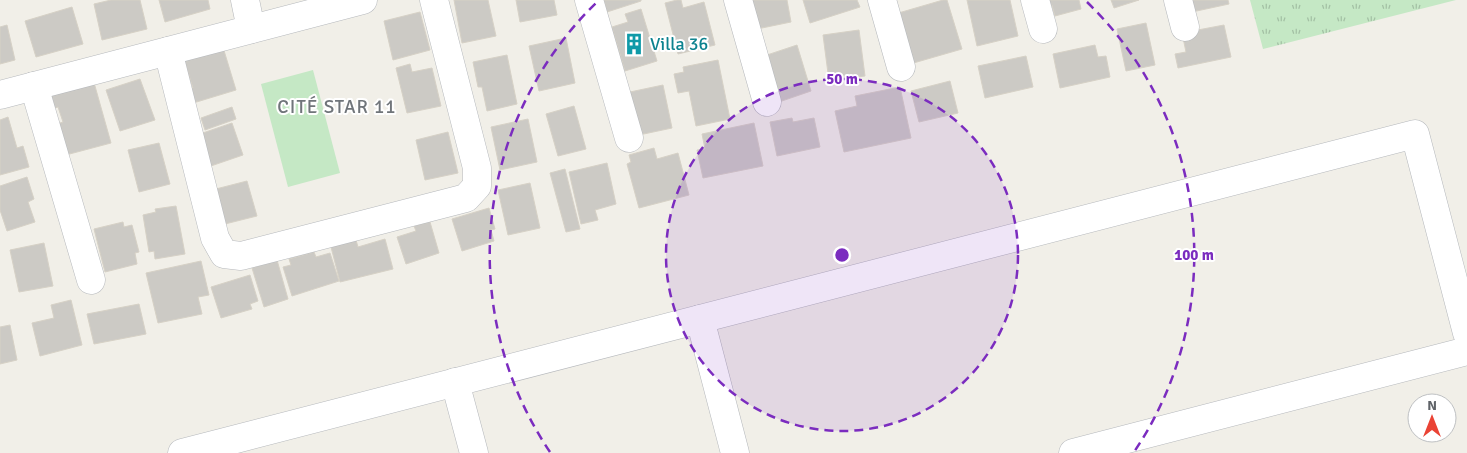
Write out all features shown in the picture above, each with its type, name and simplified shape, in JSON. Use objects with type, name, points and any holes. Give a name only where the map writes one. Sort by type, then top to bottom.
[{"type":"street","points":[[245,0],[251,30]]},
{"type":"street","points":[[0,95],[363,0]]},
{"type":"street","points":[[168,51],[215,238],[224,254],[241,256],[466,198],[477,186],[477,168],[434,0]]},
{"type":"street","points":[[588,0],[629,138]]},
{"type":"street","points":[[738,0],[767,102]]},
{"type":"street","points":[[882,0],[901,67]]},
{"type":"street","points":[[1035,0],[1043,30]]},
{"type":"street","points":[[1178,0],[1185,27]]},
{"type":"street","points":[[34,86],[91,280]]},
{"type":"street","points":[[182,453],[1415,134],[1467,334]]},
{"type":"street","points":[[700,319],[735,453]]},
{"type":"street","points":[[1074,453],[1467,351]]},
{"type":"street","points":[[455,382],[474,453]]},
{"type":"green space","points":[[1250,0],[1456,0],[1263,49]]},
{"type":"green space","points":[[313,70],[340,173],[288,187],[261,84]]},
{"type":"building","points":[[111,0],[140,0],[147,29],[102,40],[94,4]]},
{"type":"building","points":[[159,0],[208,0],[210,9],[165,22]]},
{"type":"building","points":[[454,0],[488,0],[496,36],[462,43]]},
{"type":"building","points":[[516,0],[554,0],[557,15],[520,22]]},
{"type":"building","points":[[604,0],[641,0],[641,1],[607,12]]},
{"type":"building","points":[[681,0],[683,8],[704,2],[715,45],[678,54],[665,3]]},
{"type":"building","points":[[751,0],[787,0],[791,22],[757,29]]},
{"type":"building","points":[[803,0],[857,0],[860,7],[810,23]]},
{"type":"building","points":[[947,0],[962,49],[910,64],[895,14]]},
{"type":"building","points":[[967,0],[1010,0],[1018,36],[977,46]]},
{"type":"building","points":[[1044,0],[1079,0],[1081,9],[1055,16],[1052,5],[1046,6]]},
{"type":"building","points":[[1111,0],[1139,0],[1114,8]]},
{"type":"building","points":[[1190,0],[1228,0],[1229,4],[1192,12]]},
{"type":"building","points":[[72,7],[83,44],[36,57],[25,21]]},
{"type":"building","name":"Villa 36","points":[[641,9],[657,61],[625,71],[612,27],[628,22],[625,14]]},
{"type":"building","points":[[420,12],[430,50],[393,60],[384,21]]},
{"type":"building","points":[[1146,23],[1155,65],[1126,71],[1117,29]]},
{"type":"building","points":[[7,25],[15,60],[0,64],[0,27]]},
{"type":"building","points":[[1224,25],[1231,57],[1178,68],[1175,54],[1186,52],[1182,33]]},
{"type":"building","points":[[859,30],[865,76],[829,81],[823,35]]},
{"type":"building","points":[[566,38],[575,83],[539,91],[529,46]]},
{"type":"building","points":[[222,44],[236,90],[190,104],[186,90],[193,88],[183,56]]},
{"type":"building","points":[[797,45],[811,91],[776,103],[761,57]]},
{"type":"building","points":[[1095,45],[1098,57],[1106,56],[1110,77],[1060,88],[1053,54]]},
{"type":"building","points":[[507,55],[517,104],[487,111],[482,87],[478,87],[473,62]]},
{"type":"building","points":[[1026,56],[1033,87],[985,98],[978,66]]},
{"type":"building","points":[[718,60],[730,119],[696,126],[689,91],[678,93],[674,74],[684,72],[683,67]]},
{"type":"building","points":[[410,64],[412,72],[432,68],[441,106],[407,113],[396,68]]},
{"type":"building","points":[[93,79],[111,143],[62,156],[54,125],[63,122],[58,107],[51,109],[47,92]]},
{"type":"building","points":[[140,79],[155,120],[120,131],[106,90]]},
{"type":"building","points":[[950,81],[958,113],[919,122],[911,91]]},
{"type":"building","points":[[663,85],[672,128],[639,135],[630,92]]},
{"type":"building","points":[[900,87],[911,138],[844,152],[835,111],[857,106],[855,96]]},
{"type":"building","points":[[574,106],[586,149],[558,156],[546,114]]},
{"type":"building","points":[[232,107],[236,119],[205,130],[201,118]]},
{"type":"building","points":[[8,117],[17,148],[23,146],[29,167],[0,175],[0,120]]},
{"type":"building","points":[[792,118],[793,122],[814,118],[820,147],[777,156],[770,122]]},
{"type":"building","points":[[528,119],[537,162],[500,170],[491,127]]},
{"type":"building","points":[[232,123],[243,155],[205,168],[194,136]]},
{"type":"building","points":[[754,123],[763,166],[703,178],[697,150],[705,149],[702,134]]},
{"type":"building","points":[[448,132],[458,173],[425,180],[416,140]]},
{"type":"building","points":[[159,143],[170,184],[139,192],[128,150]]},
{"type":"building","points":[[654,148],[657,159],[678,153],[689,195],[639,208],[627,164],[631,162],[629,155]]},
{"type":"building","points":[[607,163],[616,204],[595,210],[598,220],[581,224],[569,172]]},
{"type":"building","points":[[565,169],[580,229],[566,232],[550,173]]},
{"type":"building","points":[[27,177],[34,199],[28,202],[35,222],[7,231],[0,210],[0,186]]},
{"type":"building","points":[[247,181],[257,216],[221,225],[212,190]]},
{"type":"building","points":[[530,183],[540,228],[508,235],[498,190]]},
{"type":"building","points":[[176,206],[185,254],[155,259],[154,251],[149,252],[143,215],[156,212],[155,209]]},
{"type":"building","points":[[489,208],[495,229],[491,230],[494,241],[462,251],[452,219]]},
{"type":"building","points":[[123,222],[124,227],[132,225],[139,252],[135,253],[137,264],[105,272],[94,229]]},
{"type":"building","points":[[430,222],[439,253],[406,264],[397,237],[416,231],[414,226]]},
{"type":"building","points":[[385,239],[393,269],[340,282],[331,247],[356,240],[358,247]]},
{"type":"building","points":[[44,243],[53,286],[19,292],[10,250]]},
{"type":"building","points":[[314,252],[316,257],[330,253],[339,281],[292,296],[283,267],[291,265],[289,259]]},
{"type":"building","points":[[277,260],[288,299],[264,307],[252,268]]},
{"type":"building","points":[[201,261],[209,295],[198,297],[202,314],[158,323],[146,273]]},
{"type":"building","points":[[250,275],[258,301],[250,304],[252,309],[221,318],[211,287]]},
{"type":"building","points":[[71,300],[82,345],[40,356],[32,323],[54,318],[51,305]]},
{"type":"building","points":[[139,304],[146,334],[94,344],[87,314]]},
{"type":"building","points":[[10,325],[17,360],[0,364],[0,327]]},
{"type":"place","name":"Villa 36","points":[[634,44]]},
{"type":"district","name":"CITÉ STAR 11","points":[[337,107]]}]
